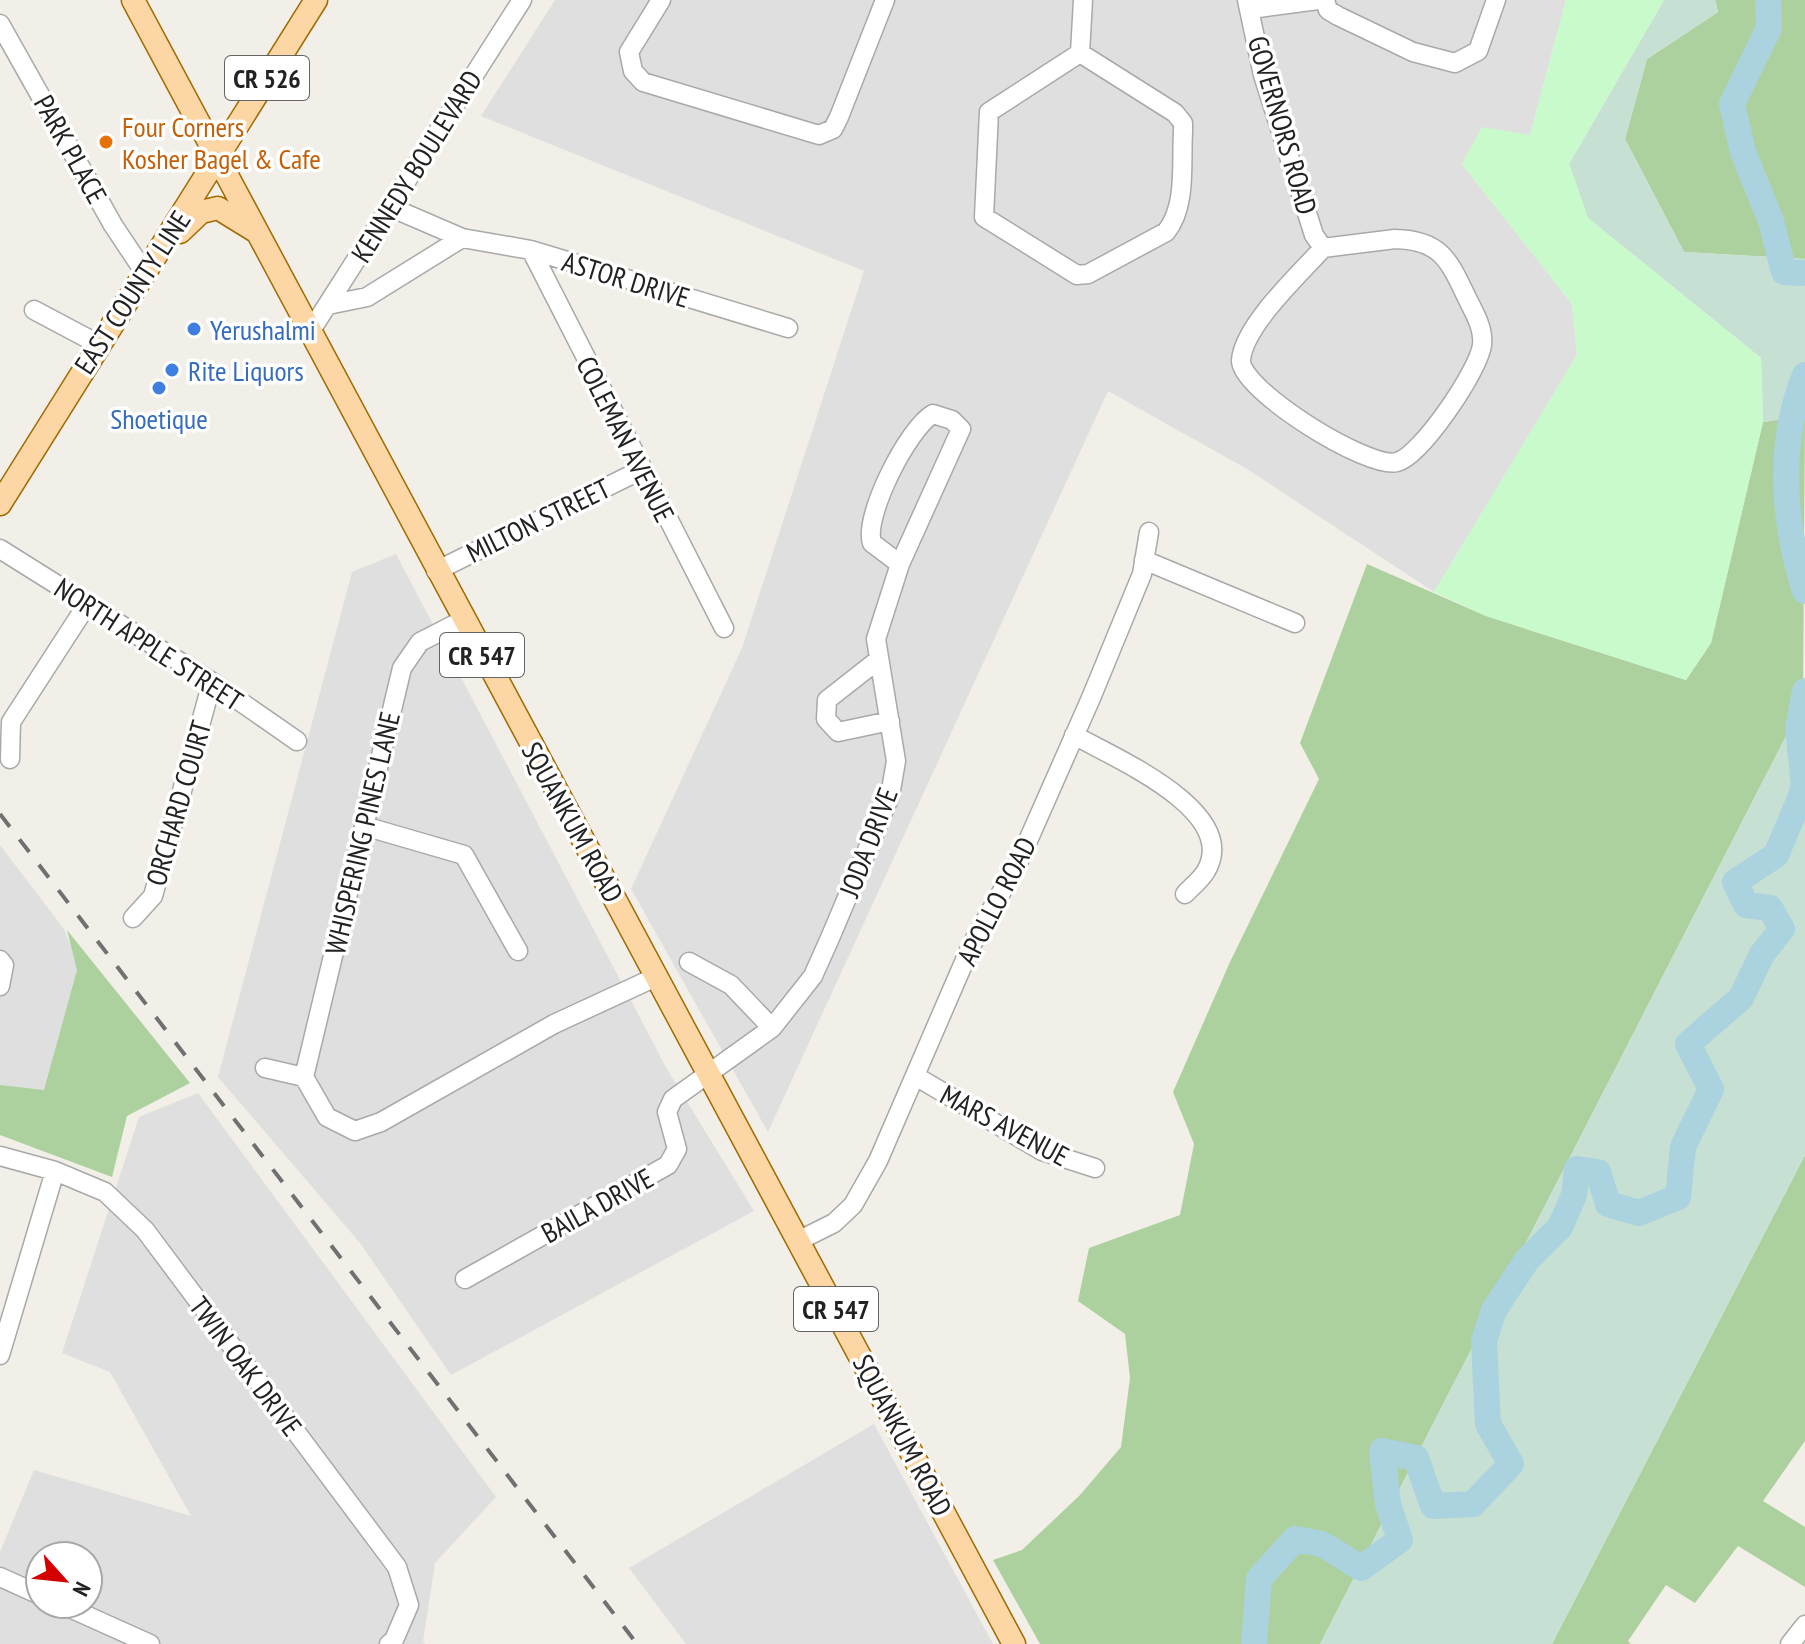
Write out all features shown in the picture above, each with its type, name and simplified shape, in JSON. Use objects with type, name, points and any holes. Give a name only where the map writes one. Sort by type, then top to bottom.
[{"type":"main road","name":"SQUANKUM ROAD","points":[[133,0],[219,155],[436,571],[711,1073],[1014,1644]]},
{"type":"main road","name":"EAST COUNTY LINE","points":[[0,504],[316,0]]},
{"type":"main road","points":[[168,237],[186,230],[201,212],[218,208],[258,232]]},
{"type":"street","name":"KENNEDY BOULEVARD","points":[[310,332],[522,0]]},
{"type":"street","points":[[661,0],[629,52],[633,71],[643,82],[819,135],[833,129],[839,117],[885,0]]},
{"type":"street","points":[[1080,53],[1083,0]]},
{"type":"street","points":[[1249,5],[1318,0]]},
{"type":"street","points":[[1325,0],[1328,10],[1375,34],[1413,52],[1455,63],[1478,51],[1496,0]]},
{"type":"street","name":"GOVERNORS ROAD","points":[[1249,5],[1263,75],[1314,235],[1323,248]]},
{"type":"street","name":"PARK PLACE","points":[[0,24],[113,225],[145,273]]},
{"type":"street","points":[[1080,53],[1175,113],[1183,123],[1183,132],[1178,208],[1166,232],[1088,274],[1077,275],[984,217],[989,112],[1080,53]]},
{"type":"street","name":"ASTOR DRIVE","points":[[390,207],[462,238],[531,250],[788,328]]},
{"type":"street","points":[[328,305],[367,297],[462,238]]},
{"type":"street","name":"GOVERNORS ROAD","points":[[1420,240],[1437,248],[1454,271],[1480,325],[1482,345],[1460,391],[1424,440],[1398,462],[1384,463],[1345,448],[1283,407],[1243,371],[1244,344],[1268,310],[1323,248],[1344,243],[1420,240]]},
{"type":"street","name":"COLEMAN AVENUE","points":[[531,250],[724,628]]},
{"type":"street","points":[[34,310],[98,344]]},
{"type":"street","name":"JODA DRIVE","points":[[711,1073],[772,1028],[813,976],[890,796],[896,761],[876,639],[900,564],[961,429],[952,420],[933,414],[909,436],[869,523],[872,543],[900,564]]},
{"type":"street","name":"MILTON STREET","points":[[436,571],[641,470]]},
{"type":"street","name":"APOLLO ROAD","points":[[800,1240],[834,1223],[853,1205],[878,1161],[917,1077],[971,946],[1019,861],[1074,735],[1142,574],[1149,532]]},
{"type":"street","name":"NORTH APPLE STREET","points":[[0,549],[212,682],[297,741]]},
{"type":"street","points":[[1144,560],[1295,623]]},
{"type":"street","points":[[10,759],[11,722],[88,603]]},
{"type":"street","name":"WHISPERING PINES LANE","points":[[304,1077],[402,668],[420,642],[463,620]]},
{"type":"street","points":[[878,660],[827,700],[826,719],[838,732],[846,733],[890,721]]},
{"type":"street","name":"ORCHARD COURT","points":[[133,918],[153,896],[212,682]]},
{"type":"street","points":[[1074,735],[1192,807],[1209,829],[1213,850],[1206,872],[1185,894]]},
{"type":"street","points":[[364,826],[464,855],[518,951]]},
{"type":"street","points":[[0,960],[4,965],[0,986]]},
{"type":"street","points":[[689,962],[731,985],[772,1028]]},
{"type":"street","points":[[265,1068],[304,1077],[327,1117],[355,1131],[381,1122],[554,1024],[658,976]]},
{"type":"street","name":"BAILA DRIVE","points":[[465,1279],[668,1165],[677,1149],[667,1112],[669,1105],[711,1073]]},
{"type":"street","name":"MARS AVENUE","points":[[917,1077],[1042,1151],[1095,1168]]},
{"type":"street","name":"TWIN OAK DRIVE","points":[[0,1156],[55,1171],[105,1192],[145,1230],[397,1567],[409,1605],[394,1640],[389,1644]]},
{"type":"street","points":[[0,1355],[5,1322],[55,1171]]},
{"type":"street","points":[[0,1577],[24,1588]]},
{"type":"street","points":[[97,1620],[150,1644]]},
{"type":"street","points":[[1790,1644],[1805,1625]]},
{"type":"shaded area","points":[[555,0],[1566,0],[1530,135],[1462,164],[1572,304],[1577,355],[1434,592],[1247,469],[1108,391],[768,1132],[631,889],[742,648],[864,271],[481,116]]},
{"type":"shaded area","points":[[396,554],[667,1069],[754,1211],[451,1375],[360,1243],[218,1077],[352,572]]},
{"type":"shaded area","points":[[0,845],[64,929],[85,981],[51,1094],[0,1118]]},
{"type":"shaded area","points":[[198,1093],[496,1497],[435,1563],[425,1644],[0,1644],[0,1552],[34,1470],[191,1516],[110,1372],[62,1353],[139,1117]]},
{"type":"shaded area","points":[[874,1424],[993,1644],[686,1644],[629,1568]]},
{"type":"green space","points":[[1566,0],[1664,0],[1569,164],[1588,218],[1761,358],[1763,422],[1711,643],[1686,680],[1486,616],[1434,592],[1577,355],[1572,304],[1462,164],[1482,127],[1530,135]]},
{"type":"green space","points":[[1664,0],[1715,0],[1718,12],[1647,59],[1625,139],[1684,252],[1805,259],[1805,416],[1763,422],[1761,358],[1588,218],[1569,164]]},
{"type":"green space","points":[[1715,0],[1805,0],[1805,259],[1684,252],[1625,139],[1647,59],[1718,12]]},
{"type":"green space","points":[[1805,416],[1803,703],[1320,1644],[1040,1644],[993,1560],[1022,1550],[1080,1495],[1121,1447],[1130,1378],[1125,1334],[1078,1301],[1089,1248],[1180,1215],[1194,1144],[1173,1092],[1230,962],[1319,779],[1300,743],[1367,564],[1486,616],[1686,680],[1711,643],[1763,422]]},
{"type":"green space","points":[[1805,689],[1805,1155],[1552,1644],[1320,1644],[1803,703]]},
{"type":"green space","points":[[67,930],[190,1083],[127,1116],[112,1177],[0,1135],[0,1085],[44,1090],[77,970]]},
{"type":"green space","points":[[1805,1155],[1805,1441],[1763,1501],[1805,1527],[1805,1587],[1738,1546],[1695,1603],[1666,1585],[1628,1641],[1631,1644],[1552,1644]]},
{"type":"waterway","points":[[1768,0],[1769,28],[1732,104],[1743,152],[1771,221],[1784,272],[1805,273]]},
{"type":"waterway","points":[[1805,375],[1790,428],[1786,483],[1792,538],[1805,591]]},
{"type":"waterway","points":[[1254,1644],[1259,1579],[1295,1539],[1322,1544],[1361,1568],[1400,1540],[1388,1504],[1382,1451],[1416,1458],[1433,1506],[1473,1504],[1511,1464],[1488,1424],[1484,1341],[1494,1310],[1527,1260],[1560,1227],[1574,1195],[1577,1169],[1598,1172],[1608,1204],[1639,1213],[1678,1197],[1683,1147],[1711,1089],[1688,1044],[1741,998],[1762,954],[1782,929],[1770,908],[1746,905],[1735,882],[1776,855],[1799,801],[1804,786],[1798,728],[1805,691]]},
{"type":"railway","points":[[0,814],[637,1644]]},
{"type":"place","name":"Four Corners Kosher Bagel & Cafe","points":[[106,142]]},
{"type":"place","name":"Yerushalmi","points":[[194,329]]},
{"type":"place","name":"Rite Liquors","points":[[172,370]]},
{"type":"place","name":"Shoetique","points":[[159,388]]}]
